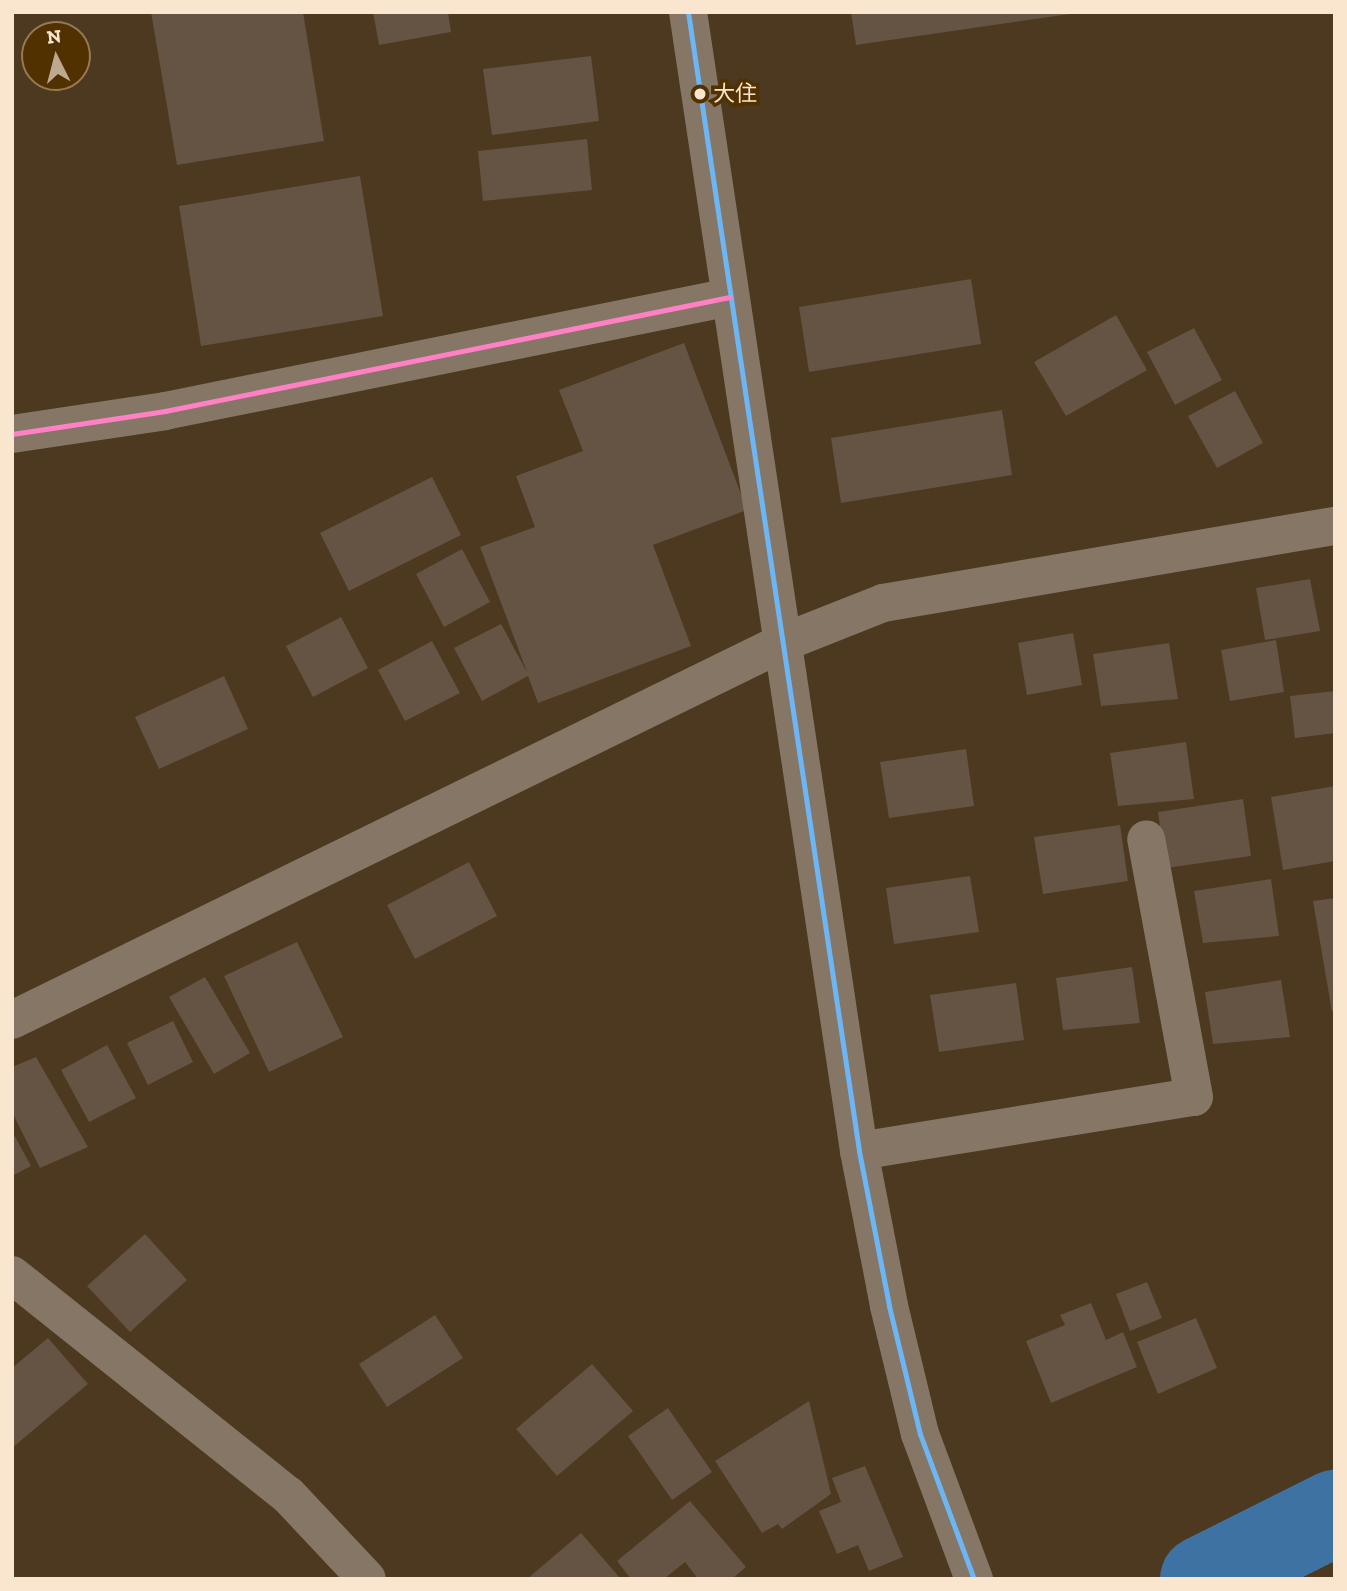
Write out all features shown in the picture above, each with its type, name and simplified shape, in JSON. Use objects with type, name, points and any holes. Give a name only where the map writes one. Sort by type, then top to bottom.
[{"type":"street","points":[[688,12],[859,1151],[889,1307],[920,1434],[974,1579]]},
{"type":"street","points":[[12,434],[165,411],[730,297]]},
{"type":"street","points":[[12,1020],[782,643],[883,603],[1335,526]]},
{"type":"street","points":[[859,1151],[1194,1097],[1146,839]]},
{"type":"street","points":[[12,1275],[288,1494],[367,1579]]},
{"type":"building","points":[[151,12],[303,12],[324,141],[177,165]]},
{"type":"building","points":[[373,12],[448,12],[451,32],[379,45]]},
{"type":"building","points":[[851,12],[1070,12],[1070,14],[856,45]]},
{"type":"building","points":[[591,56],[599,121],[492,135],[483,69]]},
{"type":"building","points":[[587,139],[592,190],[483,201],[478,151]]},
{"type":"building","points":[[360,176],[383,316],[201,346],[179,206]]},
{"type":"building","points":[[971,279],[981,344],[809,372],[799,307]]},
{"type":"building","points":[[1116,315],[1147,370],[1066,416],[1034,362]]},
{"type":"building","points":[[1194,328],[1222,380],[1175,405],[1147,352]]},
{"type":"building","points":[[684,343],[747,510],[653,545],[691,646],[538,703],[528,676],[482,701],[454,648],[501,624],[527,672],[480,547],[535,527],[516,476],[583,451],[559,390]]},
{"type":"building","points":[[1235,391],[1263,443],[1217,468],[1188,416]]},
{"type":"building","points":[[1002,410],[1012,475],[841,503],[831,438]]},
{"type":"building","points":[[432,477],[461,535],[349,591],[320,533]]},
{"type":"building","points":[[462,549],[490,602],[444,627],[416,574]]},
{"type":"building","points":[[1310,579],[1320,631],[1265,640],[1256,588]]},
{"type":"building","points":[[341,617],[368,668],[313,697],[286,646]]},
{"type":"building","points":[[1073,633],[1082,685],[1027,695],[1018,643]]},
{"type":"building","points":[[1276,640],[1284,692],[1230,701],[1221,650]]},
{"type":"building","points":[[432,641],[460,693],[405,721],[378,670]]},
{"type":"building","points":[[1169,643],[1178,699],[1101,706],[1093,654]]},
{"type":"building","points":[[224,676],[248,729],[159,769],[135,717]]},
{"type":"building","points":[[1335,691],[1335,733],[1295,738],[1290,696]]},
{"type":"building","points":[[1186,742],[1194,799],[1118,806],[1110,753]]},
{"type":"building","points":[[966,749],[974,806],[889,818],[880,762]]},
{"type":"building","points":[[1335,786],[1335,861],[1283,870],[1271,797]]},
{"type":"building","points":[[1243,799],[1251,856],[1166,868],[1158,812]]},
{"type":"building","points":[[1120,825],[1128,881],[1043,894],[1034,837]]},
{"type":"building","points":[[469,862],[497,916],[415,959],[387,905]]},
{"type":"building","points":[[970,876],[979,932],[894,944],[886,888]]},
{"type":"building","points":[[1271,879],[1279,936],[1203,943],[1194,891]]},
{"type":"building","points":[[1335,898],[1335,1011],[1332,1012],[1313,901]]},
{"type":"building","points":[[297,942],[343,1037],[269,1072],[224,976]]},
{"type":"building","points":[[1132,967],[1140,1023],[1063,1030],[1056,978]]},
{"type":"building","points":[[205,977],[250,1053],[214,1074],[169,997]]},
{"type":"building","points":[[1281,980],[1290,1037],[1213,1044],[1205,992]]},
{"type":"building","points":[[1016,983],[1024,1040],[939,1052],[930,995]]},
{"type":"building","points":[[173,1021],[193,1062],[148,1085],[127,1043]]},
{"type":"building","points":[[107,1045],[136,1098],[89,1122],[61,1070]]},
{"type":"building","points":[[36,1057],[88,1147],[40,1168],[12,1112],[12,1067]]},
{"type":"building","points":[[12,1131],[31,1166],[12,1176]]},
{"type":"building","points":[[145,1234],[187,1280],[130,1332],[87,1286]]},
{"type":"building","points":[[1147,1282],[1162,1318],[1130,1331],[1116,1294]]},
{"type":"building","points":[[1091,1303],[1106,1340],[1123,1332],[1137,1367],[1051,1403],[1026,1341],[1065,1325],[1060,1315]]},
{"type":"building","points":[[435,1315],[463,1358],[387,1407],[359,1364]]},
{"type":"building","points":[[1196,1318],[1217,1368],[1158,1394],[1137,1342]]},
{"type":"building","points":[[48,1338],[88,1384],[12,1448],[12,1368]]},
{"type":"building","points":[[592,1364],[633,1411],[557,1476],[516,1429]]},
{"type":"building","points":[[809,1401],[831,1494],[782,1529],[778,1524],[762,1533],[715,1461]]},
{"type":"building","points":[[668,1408],[712,1472],[672,1500],[628,1436]]},
{"type":"building","points":[[865,1466],[903,1557],[869,1571],[858,1545],[837,1554],[819,1511],[841,1502],[832,1478]]},
{"type":"building","points":[[690,1501],[746,1567],[732,1579],[698,1579],[685,1562],[664,1579],[631,1579],[617,1561]]},
{"type":"building","points":[[581,1533],[621,1579],[527,1579]]},
{"type":"waterway","points":[[1203,1579],[1335,1513]]},
{"type":"transit line","points":[[688,12],[859,1151],[889,1306],[920,1434],[974,1579]]},
{"type":"transit line","points":[[12,434],[165,411],[730,297]]},
{"type":"place","name":"大住","points":[[700,94]]}]
